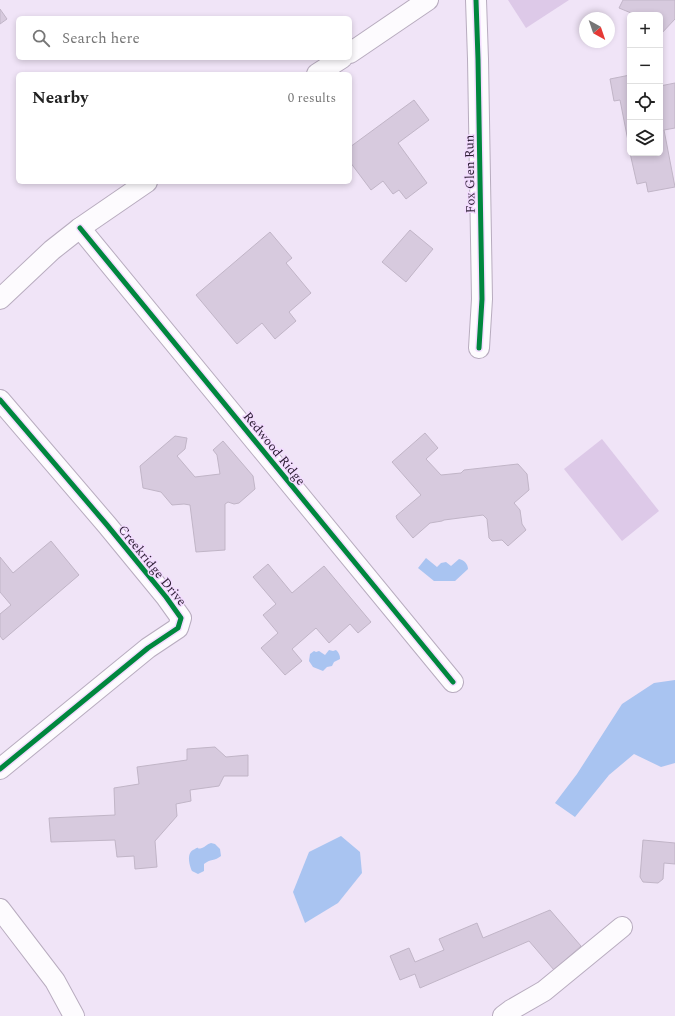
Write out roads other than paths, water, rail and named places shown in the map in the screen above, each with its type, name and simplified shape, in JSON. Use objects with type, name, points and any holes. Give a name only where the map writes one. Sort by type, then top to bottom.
[{"type":"street","points":[[352,52],[428,0]]},
{"type":"street","name":"Fox Glen Run","points":[[476,0],[482,299],[479,348]]},
{"type":"street","points":[[320,72],[339,60]]},
{"type":"street","points":[[0,299],[52,250],[80,228],[144,184]]},
{"type":"street","name":"Redwood Ridge","points":[[80,228],[454,682]]},
{"type":"street","name":"Creekridge Drive","points":[[0,400],[107,524],[181,618],[178,628],[148,648],[0,769]]},
{"type":"street","points":[[0,910],[55,981],[74,1016]]},
{"type":"street","points":[[503,1016],[544,991],[622,927]]},
{"type":"water","points":[[426,558],[437,567],[441,563],[446,562],[451,566],[459,559],[463,560],[468,569],[455,581],[434,581],[418,568]]},
{"type":"water","points":[[329,650],[336,650],[340,659],[323,671],[313,667],[309,661],[310,654],[314,651],[319,651],[325,655]]},
{"type":"water","points":[[675,680],[675,763],[661,767],[634,754],[609,775],[575,817],[555,803],[577,774],[622,704],[654,683]]},
{"type":"water","points":[[341,836],[360,852],[362,873],[338,903],[305,923],[293,892],[309,852]]},
{"type":"water","points":[[211,843],[215,844],[220,849],[221,856],[204,864],[204,871],[198,874],[192,871],[189,862],[190,853],[196,848],[202,848]]}]
